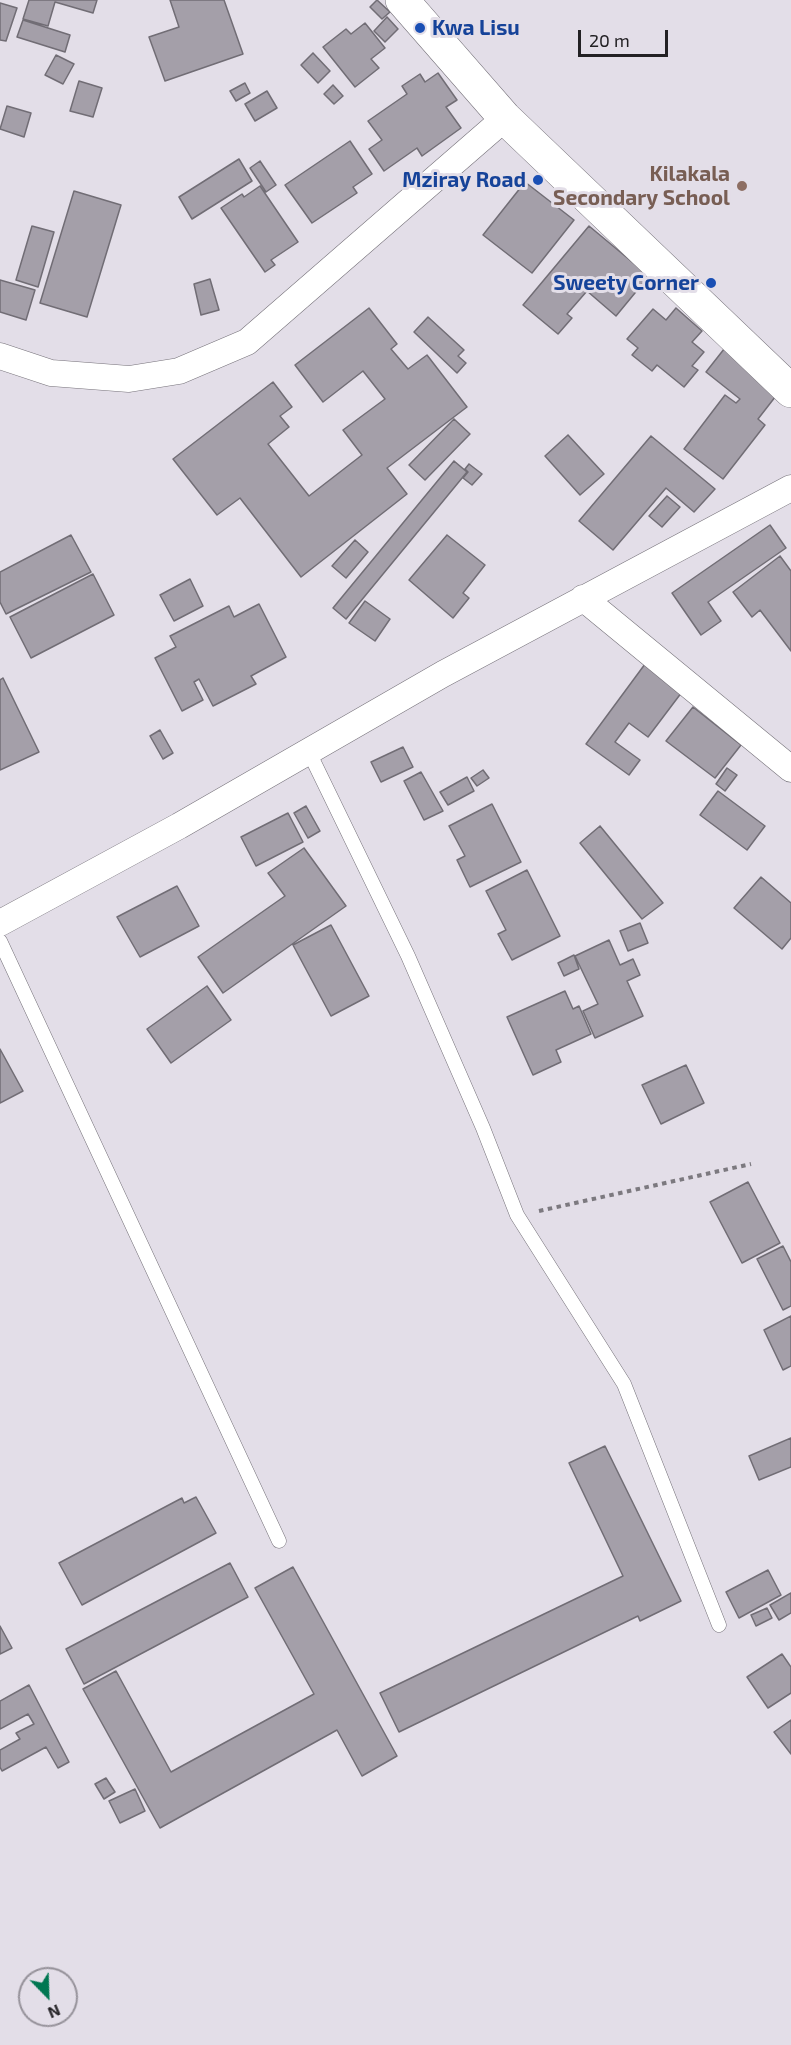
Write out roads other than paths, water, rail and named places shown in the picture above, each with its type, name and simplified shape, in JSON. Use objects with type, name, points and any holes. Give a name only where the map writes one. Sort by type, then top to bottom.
[{"type":"street","points":[[402,0],[505,118],[791,391]]},
{"type":"street","points":[[0,356],[51,373],[129,379],[179,371],[247,342],[505,118]]},
{"type":"street","points":[[0,923],[309,752],[443,674],[791,488]]},
{"type":"street","points":[[583,598],[791,769]]},
{"type":"lane","points":[[309,752],[412,967],[483,1128],[517,1215],[624,1384],[719,1625]]},
{"type":"lane","points":[[0,941],[279,1541]]},
{"type":"place","name":"Kwa Lisu","points":[[420,28]]},
{"type":"place","name":"Mziray Road","points":[[538,180]]},
{"type":"place","name":"Kilakala Secondary School","points":[[742,186]]},
{"type":"place","name":"Sweety Corner","points":[[711,283]]}]
